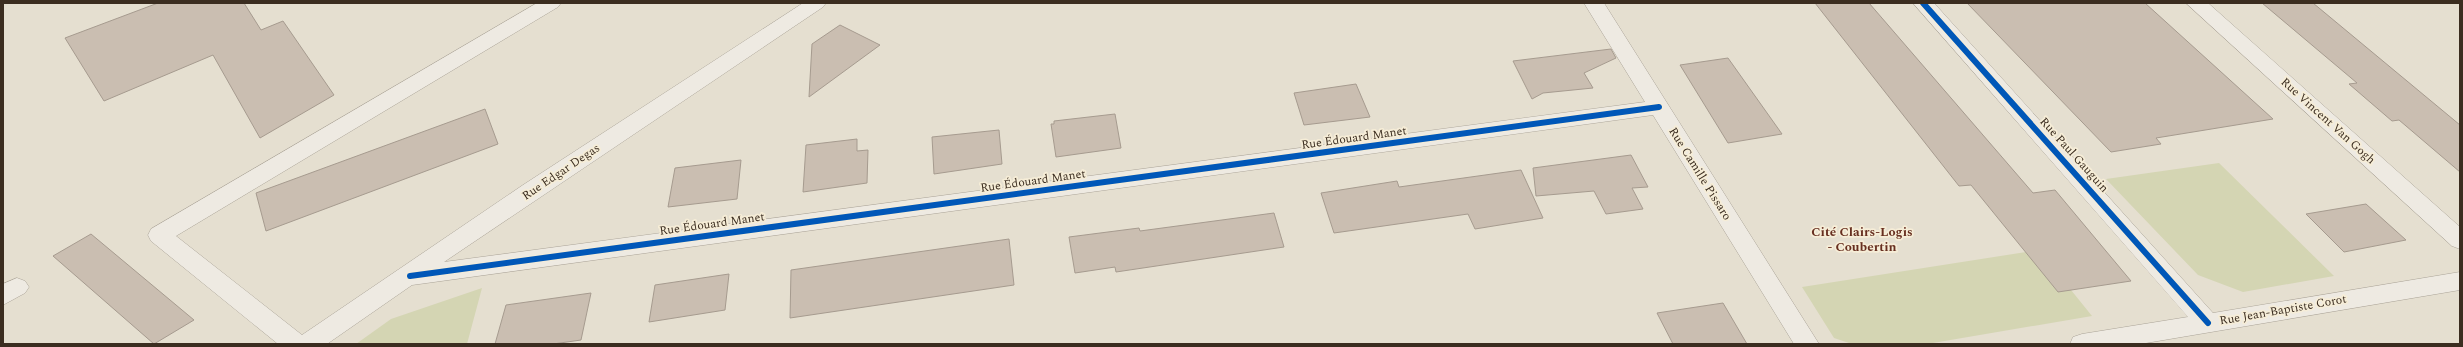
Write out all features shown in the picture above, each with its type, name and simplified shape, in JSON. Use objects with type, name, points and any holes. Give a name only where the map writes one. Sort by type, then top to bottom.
[{"type":"street","points":[[294,344],[159,235],[551,3]]},
{"type":"street","name":"Rue Edgar Degas","points":[[308,344],[410,276],[531,191],[816,3]]},
{"type":"street","name":"Rue Camille Pissaro","points":[[1594,3],[1807,344]]},
{"type":"street","name":"Rue Paul Gauguin","points":[[1923,3],[2208,323]]},
{"type":"street","name":"Rue Vincent Van Gogh","points":[[2196,3],[2460,240]]},
{"type":"street","name":"Rue Édouard Manet","points":[[410,276],[1659,107]]},
{"type":"street","name":"Rue Jean-Baptiste Corot","points":[[2082,344],[2460,281]]},
{"type":"green space","points":[[2219,163],[2334,276],[2243,292],[2198,275],[2106,179]]},
{"type":"green space","points":[[2026,252],[2071,290],[2092,316],[1927,344],[1852,344],[1834,338],[1802,287]]},
{"type":"green space","points":[[482,288],[467,344],[356,344],[391,319]]},
{"type":"building","points":[[158,3],[244,3],[261,30],[283,21],[334,95],[260,138],[213,55],[104,101],[65,38]]},
{"type":"building","points":[[1815,3],[1869,3],[2033,193],[2055,190],[2131,281],[2058,292],[1971,185],[1959,186]]},
{"type":"building","points":[[1967,3],[2145,3],[2273,119],[2156,138],[2161,144],[2111,152]]},
{"type":"building","points":[[2262,3],[2313,3],[2460,125],[2460,172],[2399,120],[2392,121],[2349,84],[2357,83]]},
{"type":"building","points":[[840,25],[880,45],[809,97],[812,44]]},
{"type":"building","points":[[1611,49],[1616,58],[1584,73],[1593,88],[1543,93],[1532,99],[1513,61]]},
{"type":"building","points":[[1728,58],[1782,134],[1728,143],[1680,65]]},
{"type":"building","points":[[1356,84],[1370,117],[1304,125],[1294,93]]},
{"type":"building","points":[[485,109],[498,144],[266,231],[256,193]]},
{"type":"building","points":[[1115,114],[1121,148],[1056,157],[1051,124],[1054,124],[1054,121]]},
{"type":"building","points":[[999,130],[1002,164],[934,174],[932,137]]},
{"type":"building","points":[[857,139],[857,151],[868,150],[867,183],[803,192],[806,145]]},
{"type":"building","points":[[1631,155],[1648,187],[1632,188],[1643,209],[1606,214],[1594,191],[1536,196],[1533,168]]},
{"type":"building","points":[[741,160],[737,199],[668,207],[675,168]]},
{"type":"building","points":[[1521,170],[1543,218],[1475,229],[1468,214],[1334,233],[1321,193],[1397,181],[1399,187]]},
{"type":"building","points":[[2366,204],[2406,240],[2344,252],[2306,214]]},
{"type":"building","points":[[1274,213],[1284,247],[1116,272],[1115,267],[1075,273],[1069,237],[1139,228],[1140,231]]},
{"type":"building","points":[[91,234],[194,320],[154,344],[53,256]]},
{"type":"building","points":[[1009,239],[1014,285],[790,318],[791,270]]},
{"type":"building","points":[[729,274],[725,310],[649,322],[655,285]]},
{"type":"building","points":[[591,293],[581,340],[553,344],[495,344],[506,305]]},
{"type":"building","points":[[1723,303],[1747,344],[1673,344],[1657,313]]},
{"type":"cycle path","points":[[1923,3],[2208,323]]},
{"type":"cycle path","points":[[410,276],[1659,107]]},
{"type":"district","name":"Cité Clairs-Logis - Coubertin","points":[[1862,240]]}]
